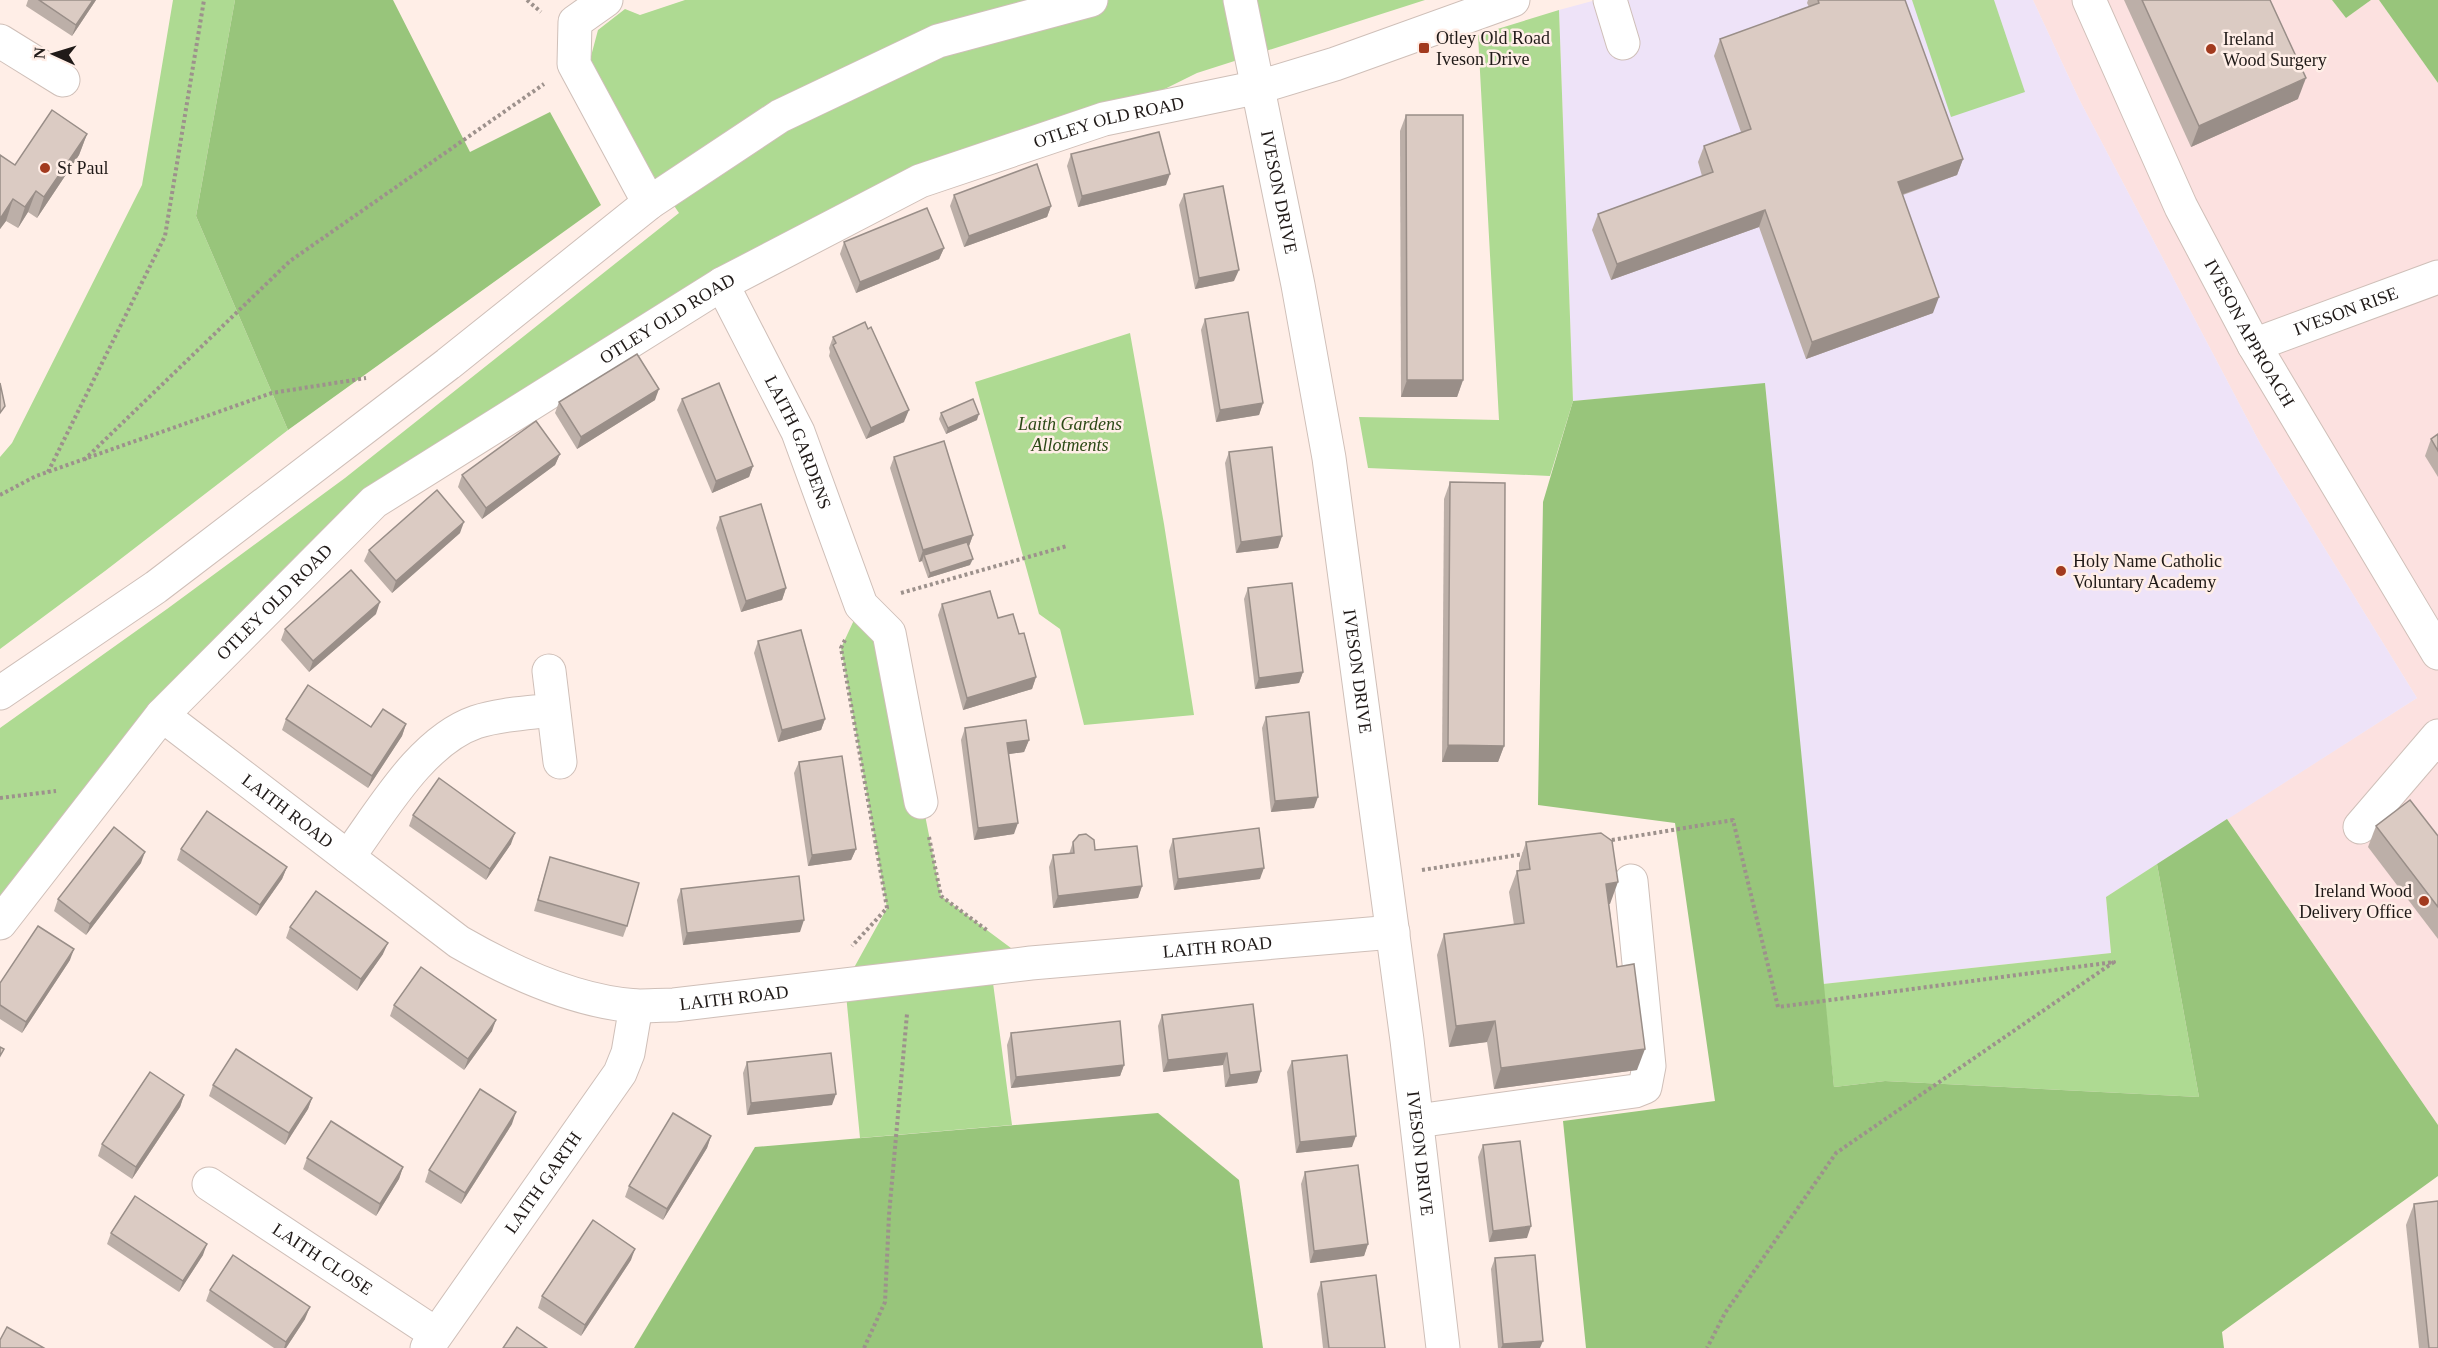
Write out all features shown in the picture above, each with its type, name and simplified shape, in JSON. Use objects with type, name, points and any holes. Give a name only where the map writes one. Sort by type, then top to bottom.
[{"type":"street","points":[[606,0],[575,22],[574,64],[649,203]]},
{"type":"street","points":[[0,693],[165,579],[448,364],[649,203],[780,116],[938,40],[1091,0]]},
{"type":"street","name":"IVESON DRIVE","points":[[1240,0],[1299,285],[1329,458],[1386,876],[1443,1348]]},
{"type":"street","name":"OTLEY OLD ROAD","points":[[0,923],[162,715],[374,502],[722,284],[920,181],[1104,119],[1258,87],[1409,39],[1513,0]]},
{"type":"street","points":[[1610,0],[1623,43]]},
{"type":"street","name":"IVESON APPROACH","points":[[2089,0],[2181,207],[2254,345],[2438,653]]},
{"type":"street","points":[[0,41],[63,80]]},
{"type":"street","name":"IVESON RISE","points":[[2254,345],[2438,277]]},
{"type":"street","name":"LAITH GARDENS","points":[[722,284],[798,432],[861,605]]},
{"type":"street","points":[[861,605],[889,633],[921,801]]},
{"type":"street","points":[[549,671],[560,762]]},
{"type":"street","points":[[348,857],[415,767],[437,743],[455,730],[478,721],[554,710]]},
{"type":"street","name":"LAITH ROAD","points":[[162,715],[459,942],[491,960],[543,983],[605,1001],[636,1005],[674,1005],[1031,963],[1393,932]]},
{"type":"street","points":[[2360,827],[2438,736]]},
{"type":"street","points":[[1417,1121],[1635,1091],[1645,1087],[1650,1066],[1631,881]]},
{"type":"street","name":"LAITH GARTH","points":[[432,1341],[620,1073],[628,1053],[636,1005]]},
{"type":"street","name":"LAITH CLOSE","points":[[209,1184],[432,1341]]},
{"type":"path","points":[[48,472],[165,236],[204,0]]},
{"type":"path","points":[[84,460],[290,261],[574,64]]},
{"type":"path","points":[[0,495],[48,472],[272,393],[378,376]]},
{"type":"path","points":[[850,948],[887,908],[841,648],[861,605],[1067,546]]},
{"type":"path","points":[[921,801],[941,896],[1031,963]]},
{"type":"path","points":[[1594,843],[1733,820],[1778,1007],[2114,962],[1836,1153],[1725,1313],[1707,1348]]},
{"type":"path","points":[[1386,876],[1525,854]]},
{"type":"path","points":[[864,1347],[885,1302],[889,1215],[908,1009],[904,978]]},
{"type":"shaded area","name":"Holy Name Catholic Voluntary Academy","points":[[1596,0],[2033,0],[2079,99],[2261,445],[2417,698],[2106,897],[2111,953],[1823,984],[1765,384],[1573,401],[1559,10]]},
{"type":"shaded area","points":[[2033,0],[2332,0],[2346,18],[2371,0],[2379,0],[2438,83],[2438,1125],[2227,819],[2417,698],[2261,445],[2079,99]]},
{"type":"green space","points":[[173,0],[235,0],[196,216],[288,430],[0,649],[0,457],[12,443],[142,185]]},
{"type":"green space","points":[[235,0],[393,0],[470,152],[550,112],[601,205],[288,430],[196,216]]},
{"type":"green space","points":[[685,0],[1425,0],[1197,73],[1104,119],[920,181],[374,502],[0,923],[0,728],[345,478],[679,213],[647,166],[590,60],[598,30],[625,9],[640,15]]},
{"type":"green space","points":[[1912,0],[1994,0],[2025,92],[1951,117]]},
{"type":"green space","points":[[2332,0],[2371,0],[2346,18]]},
{"type":"green space","points":[[2379,0],[2438,0],[2438,83]]},
{"type":"green space","points":[[1559,10],[1573,401],[1550,476],[1368,468],[1359,417],[1499,420],[1478,35]]},
{"type":"green space","name":"Laith Gardens Allotments","points":[[1130,333],[1164,524],[1194,715],[1084,725],[1060,629],[1039,614],[975,382]]},
{"type":"green space","points":[[1765,383],[1834,1087],[1885,1081],[2199,1097],[2157,864],[2227,819],[2438,1125],[2438,1176],[2222,1332],[2224,1348],[1586,1348],[1563,1121],[1715,1101],[1675,823],[1538,805],[1543,502],[1573,401]]},
{"type":"green space","points":[[861,605],[889,633],[941,896],[1031,963],[991,968],[1012,1125],[860,1138],[845,984],[887,908],[841,648]]},
{"type":"green space","points":[[2157,864],[2199,1097],[1885,1081],[1834,1087],[1823,984],[2111,953],[2106,897]]},
{"type":"green space","points":[[1158,1113],[1239,1180],[1263,1348],[634,1348],[755,1147]]},
{"type":"building","points":[[39,0],[93,0],[76,25]]},
{"type":"building","points":[[1818,0],[1905,0],[1963,159],[1898,182],[1939,297],[1812,342],[1765,210],[1617,264],[1598,214],[1713,172],[1704,146],[1751,129],[1720,39],[1819,3]]},
{"type":"building","name":"Ireland Wood Surgery","points":[[2142,0],[2270,0],[2306,78],[2199,126]]},
{"type":"building","name":"St Paul","points":[[52,110],[87,134],[44,197],[36,191],[25,207],[13,199],[0,219],[0,155],[15,165]]},
{"type":"building","points":[[1406,115],[1463,115],[1463,380],[1407,380]]},
{"type":"building","points":[[1159,132],[1170,174],[1082,196],[1071,154]]},
{"type":"building","points":[[1037,164],[1051,206],[969,236],[954,195]]},
{"type":"building","points":[[1223,186],[1239,270],[1199,278],[1184,194]]},
{"type":"building","points":[[927,208],[944,248],[860,282],[844,242]]},
{"type":"building","points":[[1248,312],[1263,403],[1220,410],[1205,319]]},
{"type":"building","points":[[865,322],[868,329],[871,327],[909,410],[871,428],[833,345],[836,343],[833,337]]},
{"type":"building","points":[[637,354],[659,389],[581,437],[559,402]]},
{"type":"building","points":[[0,383],[5,406],[0,413]]},
{"type":"building","points":[[719,383],[753,466],[716,481],[682,399]]},
{"type":"building","points":[[973,399],[979,414],[948,428],[941,413]]},
{"type":"building","points":[[536,421],[560,454],[486,508],[462,475]]},
{"type":"building","points":[[2438,434],[2438,451],[2431,439]]},
{"type":"building","points":[[944,441],[973,535],[923,550],[894,457]]},
{"type":"building","points":[[1272,447],[1282,536],[1241,542],[1229,452]]},
{"type":"building","points":[[1450,482],[1505,483],[1504,746],[1448,745]]},
{"type":"building","points":[[437,490],[464,522],[396,581],[369,550]]},
{"type":"building","points":[[761,504],[786,588],[746,601],[720,517]]},
{"type":"building","points":[[967,542],[973,559],[930,573],[924,555]]},
{"type":"building","points":[[351,570],[380,602],[313,661],[285,629]]},
{"type":"building","points":[[1292,583],[1303,672],[1259,678],[1248,588]]},
{"type":"building","points":[[990,591],[998,618],[1013,614],[1019,634],[1024,633],[1036,677],[967,698],[942,604]]},
{"type":"building","points":[[801,630],[825,719],[782,730],[758,641]]},
{"type":"building","points":[[308,685],[371,727],[383,709],[406,724],[372,776],[286,719]]},
{"type":"building","points":[[1309,712],[1318,797],[1275,801],[1266,717]]},
{"type":"building","points":[[1026,720],[1029,740],[1007,743],[1018,823],[978,828],[965,728]]},
{"type":"building","points":[[842,756],[856,849],[812,855],[799,762]]},
{"type":"building","points":[[439,778],[515,833],[490,869],[413,815]]},
{"type":"building","points":[[2410,800],[2438,836],[2438,907],[2376,826]]},
{"type":"building","points":[[207,811],[287,867],[260,905],[181,849]]},
{"type":"building","points":[[114,827],[145,852],[90,924],[58,899]]},
{"type":"building","points":[[1259,828],[1264,868],[1178,879],[1173,839]]},
{"type":"building","points":[[1601,833],[1612,841],[1618,882],[1606,884],[1617,967],[1634,964],[1645,1049],[1501,1068],[1495,1021],[1456,1026],[1444,934],[1524,923],[1517,871],[1530,869],[1526,842]]},
{"type":"building","points":[[1086,834],[1094,840],[1095,850],[1137,846],[1142,886],[1058,896],[1053,855],[1074,853],[1073,842],[1079,835]]},
{"type":"building","points":[[550,857],[639,883],[627,926],[538,900]]},
{"type":"building","points":[[799,876],[804,920],[687,933],[681,889]]},
{"type":"building","points":[[316,891],[388,943],[361,979],[290,927]]},
{"type":"building","points":[[38,926],[74,949],[26,1022],[0,1005],[0,983]]},
{"type":"building","points":[[421,967],[496,1020],[468,1059],[394,1005]]},
{"type":"building","points":[[1253,1004],[1261,1071],[1230,1075],[1227,1053],[1168,1060],[1162,1015]]},
{"type":"building","points":[[1120,1021],[1124,1065],[1016,1077],[1011,1033]]},
{"type":"building","points":[[236,1049],[312,1098],[289,1133],[213,1085]]},
{"type":"building","points":[[831,1053],[836,1094],[751,1103],[747,1062]]},
{"type":"building","points":[[1347,1055],[1356,1136],[1300,1142],[1292,1061]]},
{"type":"building","points":[[150,1072],[184,1095],[136,1167],[102,1144]]},
{"type":"building","points":[[480,1089],[516,1112],[465,1193],[429,1170]]},
{"type":"building","points":[[673,1113],[711,1136],[667,1209],[629,1186]]},
{"type":"building","points":[[331,1121],[403,1167],[380,1204],[307,1158]]},
{"type":"building","points":[[1520,1141],[1531,1226],[1493,1231],[1483,1145]]},
{"type":"building","points":[[1358,1165],[1368,1244],[1314,1251],[1305,1172]]},
{"type":"building","points":[[135,1196],[207,1244],[183,1281],[111,1233]]},
{"type":"building","points":[[2438,1201],[2438,1348],[2429,1348],[2414,1204]]},
{"type":"building","points":[[593,1220],[635,1249],[585,1325],[542,1296]]},
{"type":"building","points":[[233,1255],[310,1307],[286,1342],[210,1290]]},
{"type":"building","points":[[1535,1255],[1543,1341],[1503,1344],[1495,1258]]},
{"type":"building","points":[[1376,1275],[1385,1348],[1329,1348],[1321,1282]]},
{"type":"building","points":[[7,1327],[44,1348],[0,1348],[0,1340]]},
{"type":"building","points":[[517,1327],[547,1348],[503,1348]]},
{"type":"place","name":"Otley Old Road Iveson Drive","points":[[1424,48]]},
{"type":"place","name":"Ireland Wood Surgery","points":[[2211,49]]},
{"type":"place","name":"St Paul","points":[[45,168]]},
{"type":"place","name":"Holy Name Catholic Voluntary Academy","points":[[2061,571]]},
{"type":"place","name":"Ireland Wood Delivery Office","points":[[2424,901]]}]
